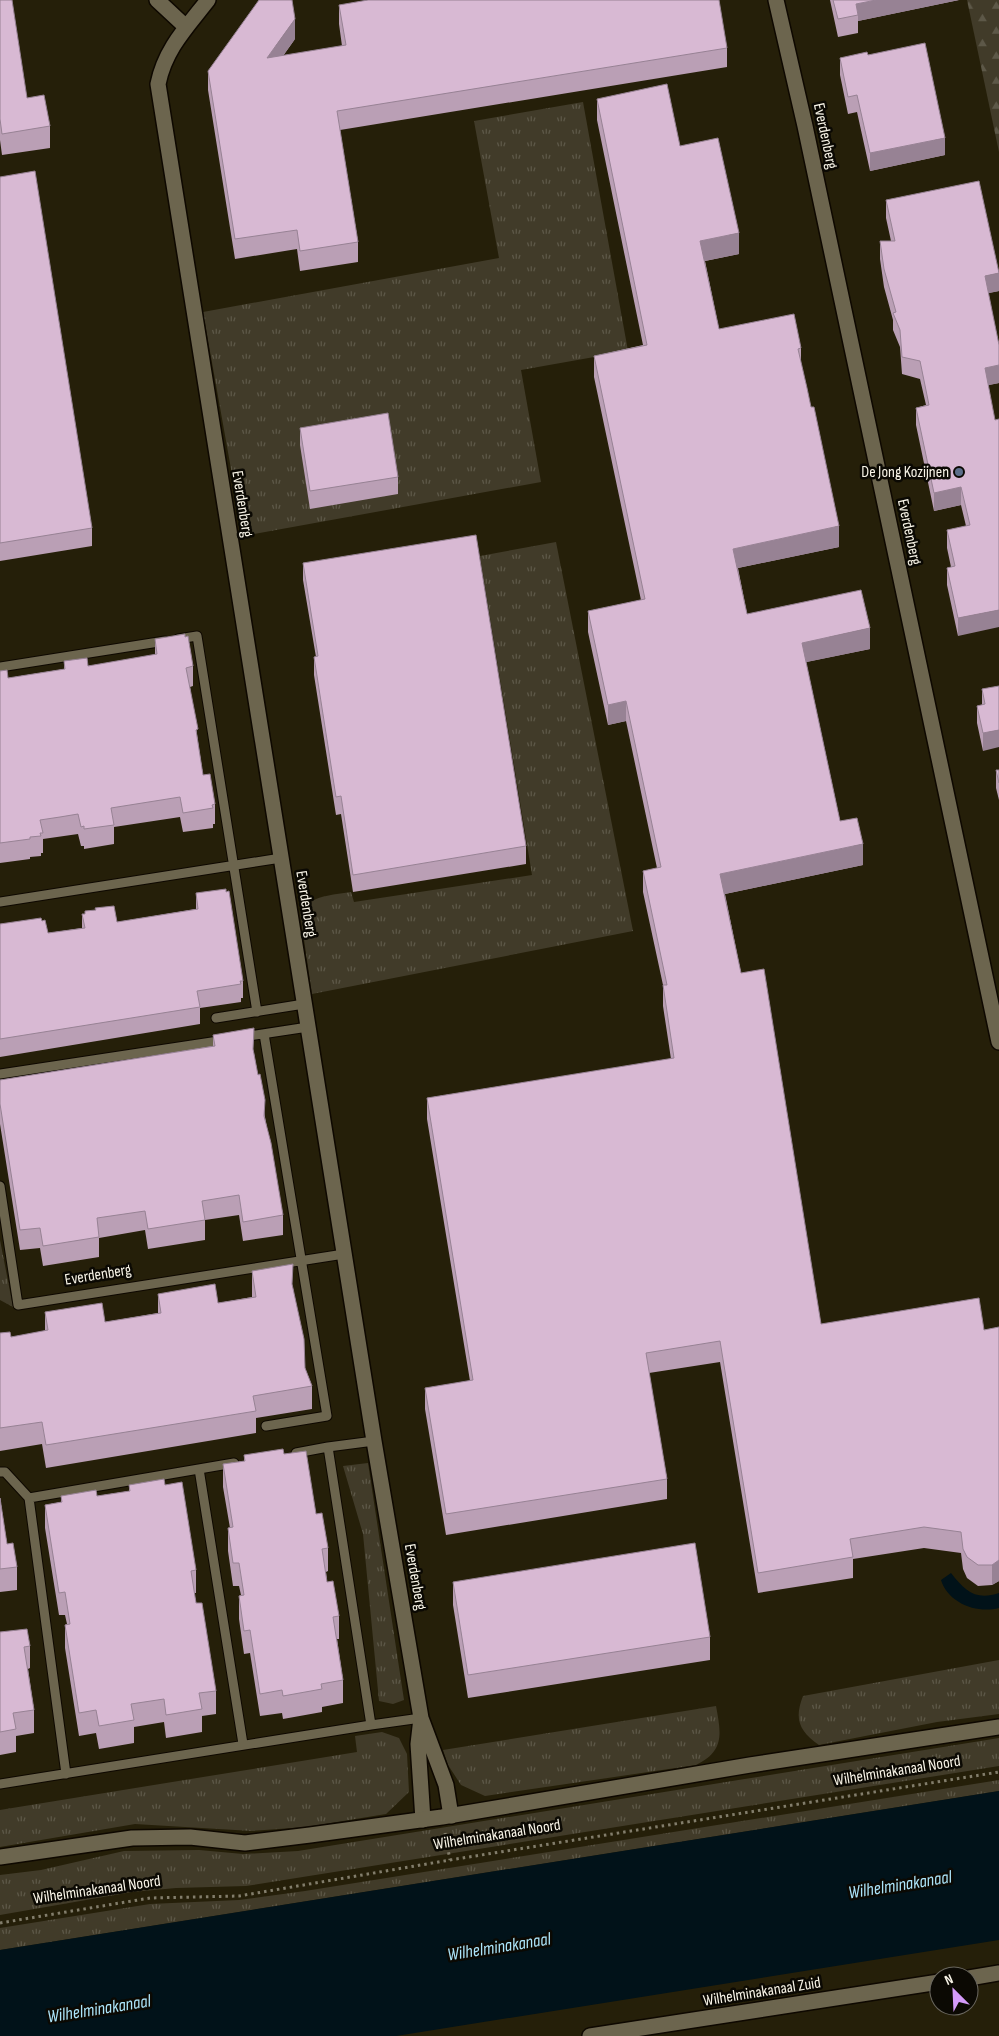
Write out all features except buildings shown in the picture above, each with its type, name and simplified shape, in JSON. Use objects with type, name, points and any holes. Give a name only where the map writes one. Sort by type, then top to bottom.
[{"type":"street","points":[[157,0],[186,27]]},
{"type":"street","name":"Everdenberg","points":[[208,0],[186,27],[162,65],[158,84],[374,1441],[421,1718],[446,1785],[447,1817]]},
{"type":"street","name":"Everdenberg","points":[[776,0],[809,145],[999,1042]]},
{"type":"street","name":"Everdenberg","points":[[421,1718],[418,1744],[423,1820]]},
{"type":"street","name":"Wilhelminakanaal Noord","points":[[0,1857],[132,1838],[190,1837],[245,1843],[447,1817],[750,1765],[999,1727]]},
{"type":"street","points":[[979,1976],[999,1973]]},
{"type":"street","name":"Wilhelminakanaal Zuid","points":[[590,2036],[929,1984]]},
{"type":"lane","points":[[0,667],[197,636],[257,1012]]},
{"type":"lane","points":[[0,902],[281,858]]},
{"type":"lane","points":[[216,1018],[304,1004]]},
{"type":"lane","points":[[0,1074],[308,1027]]},
{"type":"lane","points":[[264,1034],[327,1416],[266,1426]]},
{"type":"lane","name":"Everdenberg","points":[[0,1186],[18,1305],[344,1254]]},
{"type":"lane","points":[[282,1455],[374,1441]]},
{"type":"lane","points":[[328,1447],[371,1725]]},
{"type":"lane","points":[[28,1498],[246,1462]]},
{"type":"lane","points":[[199,1469],[243,1744]]},
{"type":"lane","points":[[0,1472],[5,1472],[28,1498],[66,1774]]},
{"type":"lane","points":[[0,1784],[243,1744],[421,1718]]},
{"type":"path","name":"Wilhelminakanaal Noord","points":[[0,1923],[150,1898],[239,1896],[450,1860],[999,1772]]},
{"type":"path","points":[[447,1817],[450,1860]]},
{"type":"green space","points":[[967,0],[999,0],[999,152]]},
{"type":"green space","points":[[583,102],[628,351],[521,370],[541,482],[243,536],[203,312],[499,258],[474,121]]},
{"type":"green space","points":[[556,542],[633,931],[312,994],[300,912],[310,902],[330,895],[351,892],[354,902],[532,875],[480,556]]},
{"type":"green space","points":[[0,1240],[13,1307],[0,1300]]},
{"type":"green space","points":[[368,1463],[404,1700],[393,1704],[379,1701],[363,1534],[343,1466]]},
{"type":"green space","points":[[999,1660],[999,1714],[937,1722],[819,1745],[807,1735],[800,1724],[799,1711],[803,1696]]},
{"type":"green space","points":[[716,1706],[720,1733],[719,1740],[712,1754],[696,1765],[485,1796],[461,1785],[448,1765],[443,1750]]},
{"type":"green space","points":[[382,1732],[399,1738],[407,1754],[409,1792],[386,1814],[306,1827],[252,1831],[135,1824],[0,1847],[0,1810],[357,1752],[355,1736]]},
{"type":"green space","points":[[999,1738],[999,1766],[246,1886],[176,1888],[132,1892],[0,1915],[0,1875],[41,1870],[124,1851],[199,1850],[243,1854],[298,1851]]},
{"type":"green space","points":[[999,1780],[999,1791],[0,1950],[0,1928],[150,1904],[239,1900],[305,1891]]},
{"type":"water","points":[[951,1573],[961,1585],[972,1593],[984,1596],[999,1593],[999,1608],[973,1608],[957,1601],[950,1595],[941,1580]]},
{"type":"water","name":"Wilhelminakanaal","points":[[999,1791],[999,1940],[396,2036],[0,2036],[0,1950]]},
{"type":"place","name":"De Jong Kozijnen","points":[[959,472]]}]
